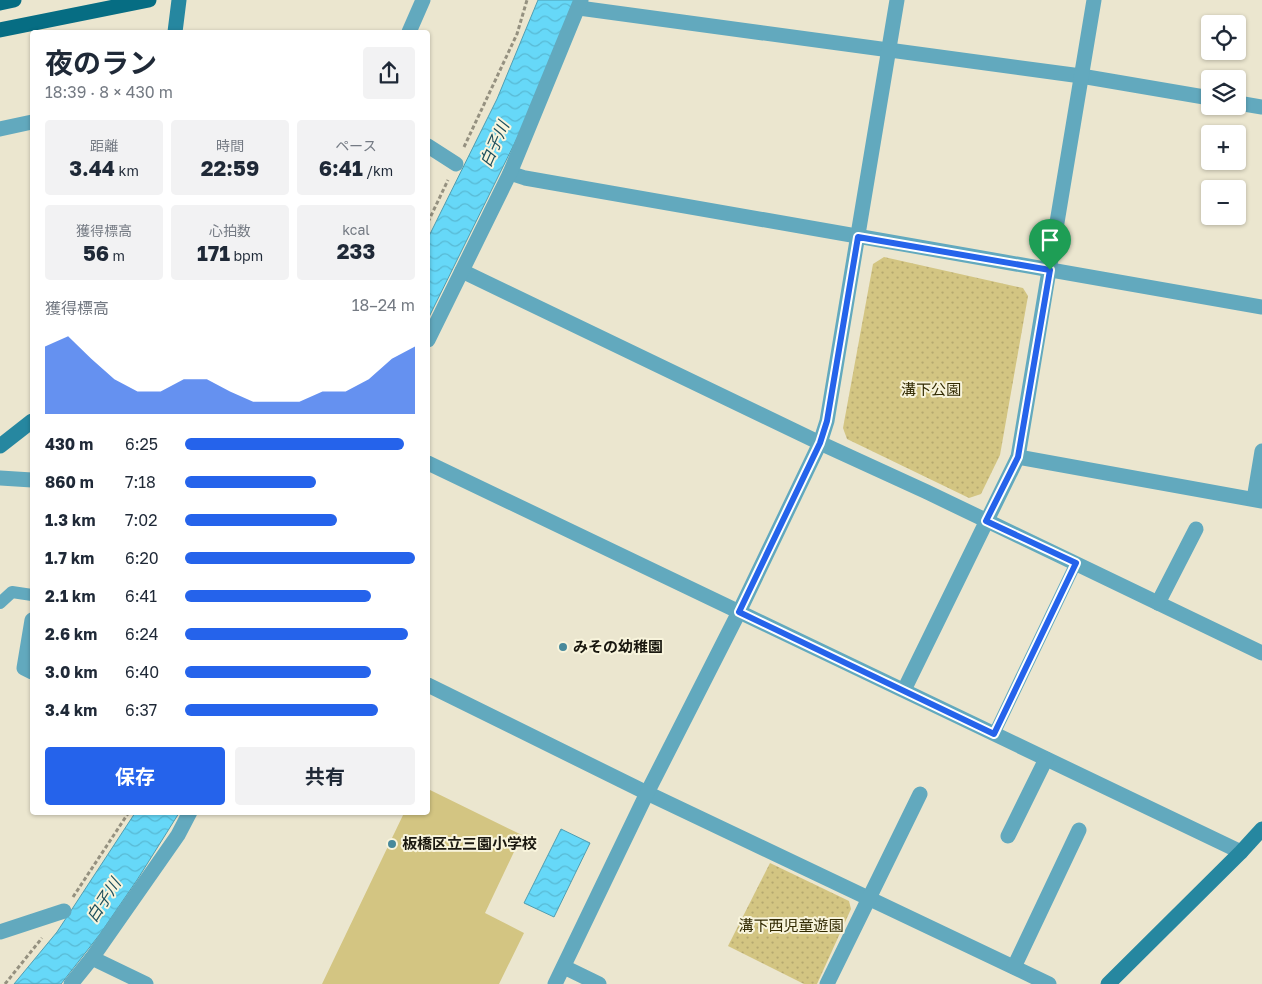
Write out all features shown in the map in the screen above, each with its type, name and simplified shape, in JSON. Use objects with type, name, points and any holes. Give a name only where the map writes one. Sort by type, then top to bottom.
[{"type":"main road","points":[[0,3],[14,0]]},
{"type":"main road","points":[[0,30],[149,0]]},
{"type":"street","points":[[175,30],[179,0]]},
{"type":"street","points":[[410,30],[423,0]]},
{"type":"street","points":[[556,984],[647,793],[739,612],[820,443],[827,421],[896,0]]},
{"type":"street","points":[[904,690],[1018,457],[1094,0]]},
{"type":"street","points":[[430,336],[510,173],[580,4],[888,51],[1081,76],[1201,96]]},
{"type":"street","points":[[1246,104],[1262,107]]},
{"type":"street","points":[[0,129],[30,122]]},
{"type":"street","points":[[430,147],[456,164]]},
{"type":"street","points":[[510,173],[525,178],[1262,307]]},
{"type":"street","points":[[462,271],[1262,653]]},
{"type":"street","points":[[0,446],[30,424]]},
{"type":"street","points":[[1018,457],[1258,500],[1262,451]]},
{"type":"street","points":[[430,464],[1241,852]]},
{"type":"street","points":[[0,478],[30,480]]},
{"type":"street","points":[[1158,602],[1196,529]]},
{"type":"street","points":[[30,632],[24,668],[30,671]]},
{"type":"street","points":[[430,687],[647,793],[1049,984]]},
{"type":"street","points":[[1008,836],[1046,759]]},
{"type":"street","points":[[827,984],[920,794]]},
{"type":"street","points":[[70,984],[92,958],[178,835],[188,815]]},
{"type":"street","points":[[1108,984],[1262,829]]},
{"type":"street","points":[[1014,967],[1079,830]]},
{"type":"street","points":[[0,932],[64,911]]},
{"type":"street","points":[[92,958],[146,984]]},
{"type":"street","points":[[564,967],[599,984]]},
{"type":"lane","points":[[994,734],[1076,563]]},
{"type":"lane","points":[[0,603],[12,592],[30,595]]},
{"type":"path","points":[[430,218],[517,34],[527,0]]},
{"type":"green space","name":"溝下公園","points":[[884,257],[1023,288],[1028,296],[1000,455],[981,494],[969,498],[847,439],[843,428],[873,264]]},
{"type":"green space","points":[[430,790],[522,835],[485,913],[524,933],[499,984],[322,984],[403,815],[430,815]]},
{"type":"green space","name":"溝下西児童遊園","points":[[770,863],[849,901],[851,909],[817,984],[804,984],[728,946]]},
{"type":"water","name":"白子川","points":[[538,0],[575,0],[528,116],[430,315],[430,234],[497,99]]},
{"type":"water","name":"白子川","points":[[134,815],[178,815],[100,934],[61,984],[14,984],[57,932]]},
{"type":"water","points":[[561,829],[590,843],[554,917],[524,903]]},
{"type":"place","name":"みその幼稚園","points":[[563,647]]},
{"type":"place","name":"板橋区立三園小学校","points":[[392,844]]},
{"type":"route","points":[[858,237],[1050,270],[1018,457],[986,521],[1076,563],[994,734],[739,612],[820,443],[827,421],[858,237]]}]
